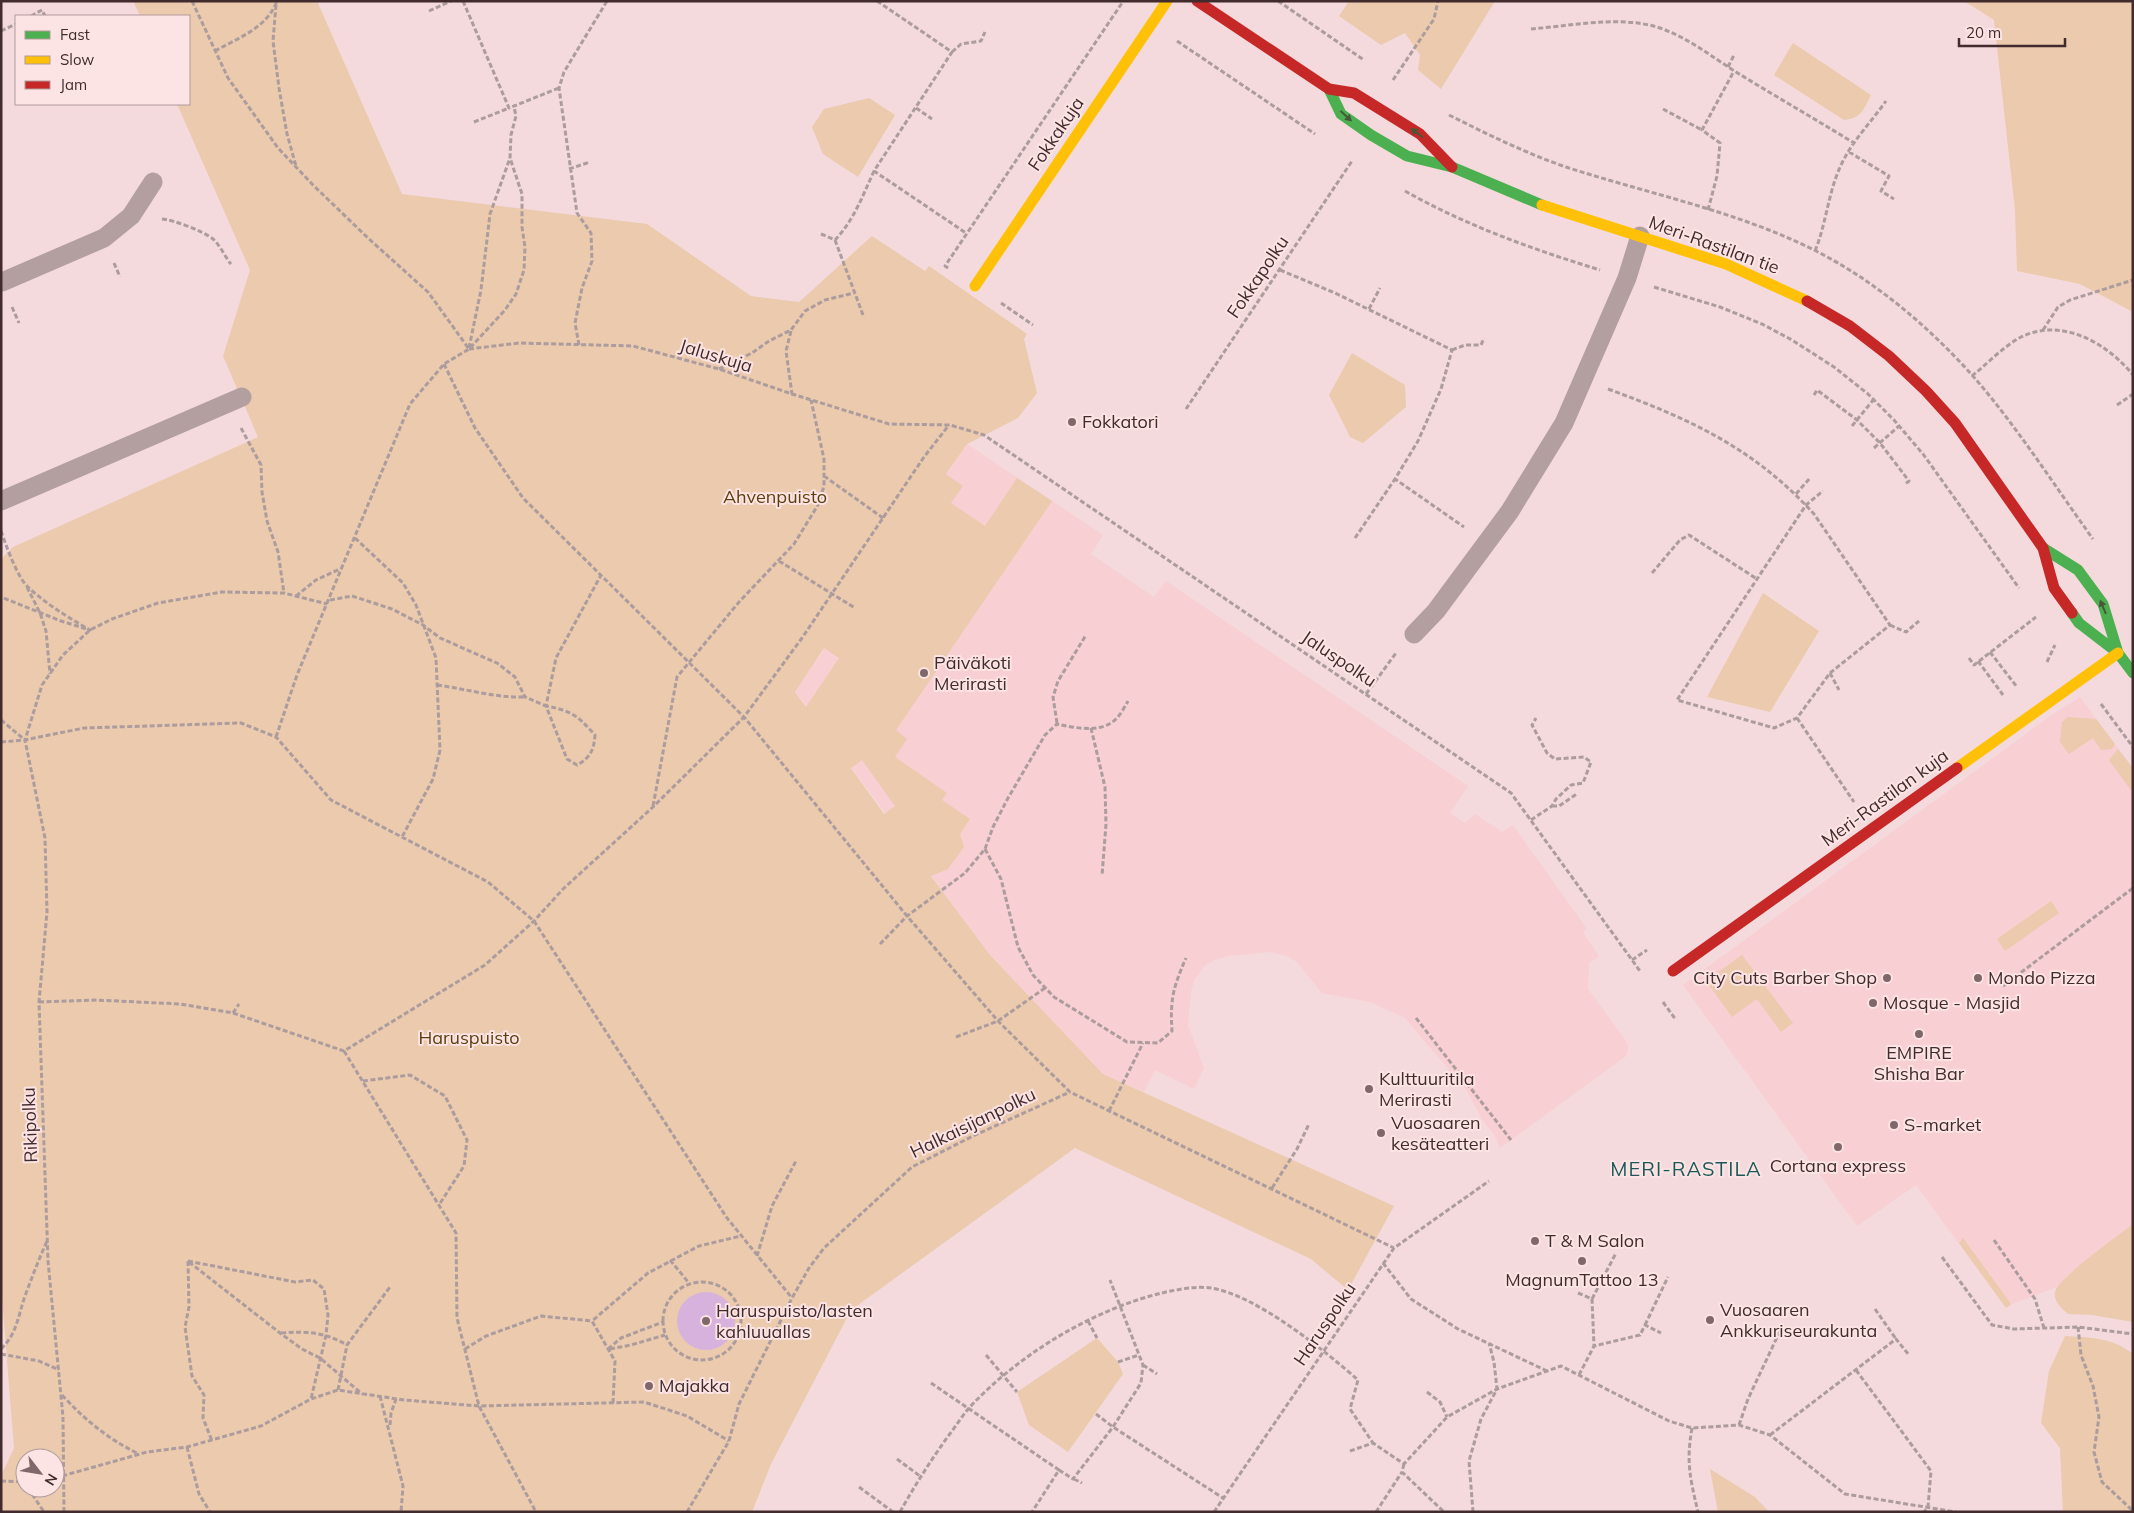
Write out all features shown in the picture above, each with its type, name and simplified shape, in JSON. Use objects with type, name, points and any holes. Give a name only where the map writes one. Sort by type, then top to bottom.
[{"type":"street","name":"Fokkakuja","points":[[975,286],[1167,1]]},
{"type":"street","name":"Meri-Rastilan tie","points":[[1197,1],[1329,89],[1354,92],[1420,134],[1452,167]]},
{"type":"street","name":"Meri-Rastilan tie","points":[[1329,89],[1341,114],[1371,135],[1407,156],[1452,167],[1542,205],[1734,267],[1808,301],[1850,326],[1889,356],[1926,391],[1955,423],[2043,548],[2054,588],[2079,623],[2118,653],[2133,673]]},
{"type":"street","name":"Meri-Rastilan tie","points":[[2043,548],[2078,570],[2103,604],[2118,653]]},
{"type":"street","name":"Meri-Rastilan kuja","points":[[1673,971],[2118,653]]},
{"type":"lane","points":[[2,282],[104,238],[131,216],[153,182]]},
{"type":"lane","points":[[1414,634],[1436,611],[1510,511],[1559,431],[1584,380],[1627,278],[1640,236]]},
{"type":"lane","points":[[1,501],[235,399]]},
{"type":"path","points":[[192,1],[228,78],[278,148],[369,239],[428,292],[469,348]]},
{"type":"path","points":[[429,11],[451,1]]},
{"type":"path","points":[[463,1],[509,108]]},
{"type":"path","points":[[579,345],[575,323],[582,288],[592,262],[591,234],[577,213],[569,168],[559,88],[564,72],[607,1]]},
{"type":"path","points":[[876,1],[952,52]]},
{"type":"path","points":[[1393,80],[1434,19],[1438,1]]},
{"type":"path","points":[[216,51],[256,29],[268,16],[276,3]]},
{"type":"path","points":[[276,3],[273,41],[279,88],[287,134],[297,167]]},
{"type":"path","points":[[32,15],[42,10],[44,15]]},
{"type":"path","points":[[1531,29],[1620,22],[1651,25],[1679,37],[1710,54],[1734,71],[1854,143]]},
{"type":"path","points":[[1,31],[15,24]]},
{"type":"path","points":[[834,240],[844,230],[856,211],[874,171],[952,52],[961,44],[981,41],[986,32]]},
{"type":"path","points":[[1728,67],[1734,56]]},
{"type":"path","points":[[1702,130],[1734,71]]},
{"type":"path","points":[[474,122],[559,88]]},
{"type":"path","points":[[1816,251],[1822,234],[1832,189],[1849,152],[1886,101]]},
{"type":"path","points":[[469,348],[481,290],[490,214],[510,158],[511,135],[516,116],[514,107]]},
{"type":"path","points":[[915,108],[932,119]]},
{"type":"path","points":[[1663,109],[1702,130],[1720,143],[1718,176],[1708,210]]},
{"type":"path","points":[[1849,152],[1890,176],[1881,191],[1894,199]]},
{"type":"path","points":[[276,737],[297,675],[410,404],[444,364],[469,348],[505,310],[516,294],[524,270],[525,247],[522,227],[522,194],[510,158]]},
{"type":"path","name":"Fokkapolku","points":[[1186,409],[1353,160]]},
{"type":"path","points":[[569,168],[590,162]]},
{"type":"path","points":[[874,171],[966,233]]},
{"type":"path","points":[[131,216],[168,219],[196,230],[213,239],[231,264]]},
{"type":"path","points":[[821,234],[834,240],[863,315]]},
{"type":"path","points":[[1280,270],[1369,309],[1452,350],[1465,345],[1481,345],[1484,338]]},
{"type":"path","points":[[2042,330],[2058,307],[2070,300],[2133,280]]},
{"type":"path","points":[[1369,309],[1380,288]]},
{"type":"path","points":[[792,394],[786,351],[791,330],[805,311],[825,300],[854,293]]},
{"type":"path","points":[[719,369],[752,353],[769,341],[791,330]]},
{"type":"path","points":[[1972,376],[2019,338],[2038,330],[2059,330],[2088,338],[2105,348],[2133,375]]},
{"type":"path","name":"Jaluskuja","points":[[469,348],[519,344],[633,346],[719,369],[889,424],[950,425]]},
{"type":"path","points":[[1355,538],[1418,441],[1441,389],[1452,350]]},
{"type":"path","points":[[444,364],[475,428],[523,498],[744,716],[907,916],[998,1021],[1070,1092],[1394,1248]]},
{"type":"path","points":[[1584,380],[1666,410],[1708,430],[1747,454],[1796,494],[1814,514],[1890,624],[1906,632],[1919,621]]},
{"type":"path","points":[[1814,395],[1818,390],[1857,420],[1880,443],[1909,481],[1904,485]]},
{"type":"path","points":[[2117,405],[2133,394]]},
{"type":"path","points":[[235,399],[247,442],[261,465],[262,492],[267,521],[278,552],[284,593]]},
{"type":"path","points":[[1852,426],[1874,399]]},
{"type":"path","points":[[653,807],[677,677],[739,602],[794,544],[818,505],[824,486],[824,459],[811,400]]},
{"type":"path","points":[[344,1051],[486,965],[534,921],[563,888],[653,807],[744,716],[802,638],[924,457],[950,425]]},
{"type":"path","name":"Jaluspolku","points":[[950,425],[984,435],[1511,793],[1642,973]]},
{"type":"path","points":[[1874,448],[1900,426]]},
{"type":"path","points":[[824,476],[883,518]]},
{"type":"path","points":[[1796,494],[1810,478]]},
{"type":"path","points":[[1394,479],[1487,543]]},
{"type":"path","points":[[1823,491],[1806,505],[1677,700],[1774,728],[1797,718],[1830,673],[1890,624]]},
{"type":"path","points":[[1,531],[6,546],[40,613],[46,631],[50,674]]},
{"type":"path","points":[[1652,573],[1680,540],[1689,536],[1757,579]]},
{"type":"path","points":[[355,538],[403,583],[416,605],[436,658],[440,750],[434,779],[402,837]]},
{"type":"path","points":[[778,561],[855,608]]},
{"type":"path","points":[[296,596],[316,580],[342,567]]},
{"type":"path","points":[[437,685],[506,697],[525,697],[546,706],[568,710],[580,719],[595,735],[594,748],[587,760],[577,765],[566,759],[546,706],[556,658],[601,575]]},
{"type":"path","points":[[27,586],[67,616],[90,630]]},
{"type":"path","points":[[25,740],[42,685],[62,655],[90,630],[112,619],[158,603],[222,592],[284,593],[328,602],[352,596],[392,609],[423,625],[440,638],[497,663],[515,677],[525,697]]},
{"type":"path","points":[[1,597],[90,630]]},
{"type":"path","points":[[1969,658],[1974,665],[2038,616]]},
{"type":"path","points":[[1366,694],[1398,651],[1414,634]]},
{"type":"path","points":[[1057,724],[1053,697],[1058,681],[1086,636]]},
{"type":"path","points":[[1990,652],[2018,689]]},
{"type":"path","points":[[1978,661],[2005,698]]},
{"type":"path","points":[[1830,673],[1839,690]]},
{"type":"path","points":[[2098,700],[2133,747]]},
{"type":"path","points":[[1057,724],[1078,728],[1103,727],[1117,718],[1128,701]]},
{"type":"path","points":[[1531,820],[1552,806],[1556,799],[1571,785],[1583,783],[1591,762],[1584,757],[1555,759],[1547,753],[1532,724],[1536,718]]},
{"type":"path","points":[[1797,718],[1856,803]]},
{"type":"path","points":[[1,720],[25,740]]},
{"type":"path","points":[[1,742],[25,740],[84,728],[241,723],[276,737],[331,800],[488,882],[534,921],[727,1218],[792,1298]]},
{"type":"path","points":[[880,944],[907,916],[965,873],[986,849],[993,827],[1008,798],[1044,735],[1057,724]]},
{"type":"path","points":[[1090,728],[1105,787],[1106,824],[1102,876]]},
{"type":"path","name":"Rikipolku","points":[[25,740],[45,838],[47,912],[39,1002],[48,1239],[64,1417],[63,1448]]},
{"type":"path","points":[[1552,806],[1559,806],[1578,793]]},
{"type":"path","points":[[986,849],[1001,880],[1018,947],[1033,974],[1054,998],[1126,1042],[1158,1043],[1172,1031],[1173,987],[1186,958]]},
{"type":"path","points":[[2003,986],[2133,888]]},
{"type":"path","points":[[956,1037],[998,1021],[1045,988]]},
{"type":"path","points":[[39,1002],[96,1000],[180,1004],[233,1013],[344,1051],[456,1233],[457,1318],[479,1406],[536,1512]]},
{"type":"path","points":[[233,1013],[239,1004]]},
{"type":"path","points":[[1416,1018],[1511,1140]]},
{"type":"path","points":[[1109,1111],[1143,1043]]},
{"type":"path","points":[[362,1081],[410,1075],[445,1096],[467,1140],[464,1166],[438,1205]]},
{"type":"path","name":"Halkaisijanpolku","points":[[687,1512],[729,1441],[739,1404],[792,1298],[809,1268],[824,1248],[912,1167],[973,1136],[1070,1092]]},
{"type":"path","points":[[1272,1188],[1297,1149],[1309,1124]]},
{"type":"path","points":[[756,1256],[772,1206],[796,1161]]},
{"type":"path","name":"Haruspolku","points":[[1214,1512],[1394,1248],[1489,1181]]},
{"type":"path","points":[[465,1349],[486,1336],[541,1316],[592,1321],[648,1273],[670,1260],[699,1246],[741,1236]]},
{"type":"path","points":[[1,1349],[10,1341],[17,1325],[24,1299],[48,1239]]},
{"type":"path","points":[[1994,1240],[2035,1299],[2044,1328]]},
{"type":"path","points":[[1580,1375],[1594,1346],[1592,1299],[1616,1253]]},
{"type":"path","points":[[1942,1257],[1992,1325],[2014,1329],[2078,1326],[2132,1334]]},
{"type":"path","points":[[670,1260],[689,1283]]},
{"type":"path","points":[[188,1261],[280,1334],[302,1349],[320,1358],[363,1394]]},
{"type":"path","points":[[188,1261],[296,1282],[313,1280],[324,1289],[328,1315],[326,1335],[312,1399]]},
{"type":"path","points":[[188,1261],[189,1307],[185,1327],[190,1366],[192,1376],[204,1395],[203,1418],[212,1441]]},
{"type":"path","points":[[1383,1263],[1411,1299],[1458,1329],[1547,1370]]},
{"type":"path","points":[[1594,1346],[1640,1335],[1668,1278]]},
{"type":"path","points":[[1074,1479],[1113,1427],[1142,1383],[1143,1365],[1110,1280]]},
{"type":"path","points":[[702,1281],[716,1283],[728,1290],[737,1300],[741,1313],[742,1327],[737,1340],[728,1350],[718,1357],[706,1360],[693,1359],[681,1354],[672,1346],[665,1335],[663,1322],[664,1310],[670,1298],[678,1289],[689,1283],[702,1281]]},
{"type":"path","points":[[338,1390],[347,1345],[390,1287]]},
{"type":"path","points":[[900,1512],[920,1476],[969,1409],[1002,1376],[1052,1341],[1119,1305],[1188,1287],[1212,1288],[1238,1297],[1267,1312],[1324,1350],[1358,1380],[1350,1409],[1373,1443],[1404,1464]]},
{"type":"path","points":[[1578,1293],[1592,1299]]},
{"type":"path","points":[[1875,1309],[1908,1355]]},
{"type":"path","points":[[592,1321],[615,1362],[613,1403]]},
{"type":"path","points":[[1088,1321],[1097,1338]]},
{"type":"path","points":[[608,1349],[621,1338],[663,1322]]},
{"type":"path","points":[[1645,1325],[1661,1333]]},
{"type":"path","points":[[2078,1326],[2081,1355],[2100,1417],[2094,1452],[2102,1482],[2133,1511]]},
{"type":"path","points":[[1739,1425],[1748,1399],[1780,1331]]},
{"type":"path","points":[[280,1334],[300,1332],[326,1335],[347,1345]]},
{"type":"path","points":[[608,1349],[631,1345],[665,1335]]},
{"type":"path","points":[[1770,1435],[1896,1339]]},
{"type":"path","points":[[1473,1512],[1469,1461],[1481,1419],[1497,1389],[1494,1362],[1488,1343]]},
{"type":"path","points":[[1,1354],[39,1361],[59,1370]]},
{"type":"path","points":[[986,1355],[1017,1392]]},
{"type":"path","points":[[1118,1362],[1139,1355]]},
{"type":"path","points":[[1143,1365],[1157,1374]]},
{"type":"path","points":[[1376,1512],[1402,1472],[1404,1464],[1447,1417],[1497,1389],[1561,1366],[1668,1421],[1692,1428],[1739,1425],[1770,1435],[1846,1494],[1956,1512]]},
{"type":"path","points":[[1856,1370],[1931,1472],[1928,1507],[1924,1512]]},
{"type":"path","points":[[931,1382],[1059,1470],[1082,1483]]},
{"type":"path","points":[[65,1476],[139,1454],[188,1447],[260,1426],[312,1399],[338,1390],[479,1406],[644,1402],[686,1416],[729,1441]]},
{"type":"path","points":[[1427,1392],[1440,1402],[1447,1417]]},
{"type":"path","points":[[61,1394],[83,1418],[116,1443],[139,1454]]},
{"type":"path","points":[[380,1396],[403,1486],[402,1512]]},
{"type":"path","points":[[389,1428],[391,1412],[396,1398]]},
{"type":"path","points":[[1096,1414],[1223,1498]]},
{"type":"path","points":[[1692,1428],[1688,1453],[1688,1474],[1698,1512]]},
{"type":"path","points":[[1350,1451],[1373,1443]]},
{"type":"path","points":[[188,1447],[199,1494],[210,1512]]},
{"type":"path","points":[[897,1459],[920,1476]]},
{"type":"path","points":[[1032,1512],[1059,1470]]},
{"type":"path","points":[[1402,1472],[1444,1512]]},
{"type":"path","points":[[1,1481],[15,1482]]},
{"type":"path","points":[[859,1487],[893,1512]]},
{"type":"path","points":[[35,1498],[44,1512]]},
{"type":"path","name":"Rikipolku","points":[[64,1498],[64,1512]]},
{"type":"shaded area","points":[[967,444],[1103,535],[1091,554],[1154,597],[1166,581],[1468,786],[1450,813],[1465,823],[1475,814],[1502,832],[1513,825],[1587,929],[1583,932],[1599,956],[1589,963],[1588,989],[1626,1041],[1628,1048],[1626,1056],[1500,1148],[1494,1134],[1483,1121],[1467,1091],[1405,1018],[1370,1002],[1322,993],[1297,962],[1287,956],[1270,952],[1228,956],[1215,960],[1205,965],[1194,981],[1188,1025],[1204,1068],[1194,1089],[1155,1070],[1144,1092],[1103,1074],[990,955],[795,691]]},
{"type":"shaded area","points":[[2080,697],[2133,768],[2133,1224],[2067,1276],[2057,1287],[2006,1308],[1916,1185],[1857,1226],[1683,985],[2053,714]]},
{"type":"shaded area","name":"Haruspuisto/lasten kahluuallas","points":[[700,1292],[712,1292],[727,1300],[735,1315],[735,1327],[727,1342],[712,1350],[700,1350],[685,1342],[677,1327],[677,1315],[685,1300]]},
{"type":"green space","name":"Haruspuisto","points":[[133,1],[317,1],[402,194],[647,224],[751,296],[799,302],[872,236],[925,271],[929,266],[1027,334],[1024,339],[1037,393],[1018,418],[967,444],[946,474],[963,486],[951,503],[985,526],[1017,478],[1052,501],[896,730],[907,739],[895,757],[947,793],[942,800],[970,819],[960,834],[964,847],[948,869],[931,876],[990,955],[1103,1074],[1394,1206],[1348,1290],[1311,1259],[1075,1148],[851,1310],[771,1464],[752,1512],[1,1512],[1,1476],[14,1448],[1,1285],[1,559],[13,547],[258,437],[223,356],[250,270],[177,105],[190,105],[190,15],[140,15]],"holes":[[[824,648],[839,658],[806,707],[795,692]],[[862,760],[895,806],[884,814],[851,768]]]},
{"type":"green space","points":[[1349,1],[1495,1],[1441,89],[1418,70],[1420,55],[1405,33],[1381,45],[1339,16]]},
{"type":"green space","points":[[1964,1],[2133,1],[2133,312],[2080,284],[2017,271],[2015,210],[1994,20]]},
{"type":"green space","points":[[1793,43],[1871,95],[1864,109],[1858,115],[1844,120],[1774,75]]},
{"type":"green space","points":[[869,98],[895,115],[858,177],[823,154],[812,127],[824,109]]},
{"type":"green space","points":[[1352,353],[1405,385],[1406,407],[1363,443],[1350,437],[1329,395]]},
{"type":"green space","points":[[1763,593],[1819,631],[1770,712],[1707,697]]},
{"type":"green space","points":[[2068,717],[2096,719],[2115,744],[2112,749],[2101,750],[2093,738],[2069,754],[2060,742],[2062,722]]},
{"type":"green space","points":[[2118,749],[2133,768],[2133,793],[2109,760]]},
{"type":"green space","points":[[2051,901],[2059,913],[2005,951],[1997,939]]},
{"type":"green space","points":[[1742,955],[1793,1023],[1781,1032],[1757,999],[1732,1017],[1706,981]]},
{"type":"green space","points":[[2133,1224],[2133,1322],[2092,1315],[2068,1314],[2055,1299],[2055,1292],[2058,1286],[2066,1277]]},
{"type":"green space","points":[[1963,1238],[2011,1304],[2006,1308],[1959,1243]]},
{"type":"green space","points":[[2065,1336],[2092,1338],[2109,1342],[2133,1354],[2133,1512],[2063,1512],[2060,1448],[2041,1423],[2049,1371]]},
{"type":"green space","points":[[1097,1338],[1118,1362],[1123,1374],[1068,1452],[1029,1425],[1017,1392]]},
{"type":"green space","points":[[1710,1469],[1755,1497],[1769,1512],[1718,1512]]},
{"type":"traffic: fast","points":[[1329,89],[1341,114],[1371,135],[1407,156],[1452,167],[1542,205]]},
{"type":"traffic: fast","points":[[2043,548],[2078,570],[2103,604],[2118,653]]},
{"type":"traffic: fast","points":[[2072,613],[2079,623],[2118,653],[2133,673]]},
{"type":"traffic: slow","points":[[975,286],[1167,1]]},
{"type":"traffic: slow","points":[[1542,205],[1726,264],[1807,301]]},
{"type":"traffic: slow","points":[[1957,768],[2118,653]]},
{"type":"traffic: jam","points":[[1197,1],[1329,89],[1354,93],[1420,134],[1452,167]]},
{"type":"traffic: jam","points":[[1807,301],[1850,326],[1889,356],[1926,391],[1955,423],[2043,548],[2054,588],[2072,613]]},
{"type":"traffic: jam","points":[[1673,971],[1957,768]]},
{"type":"place","name":"Fokkatori","points":[[1072,422]]},
{"type":"place","name":"Päiväkoti Merirasti","points":[[924,673]]},
{"type":"place","name":"City Cuts Barber Shop","points":[[1887,978]]},
{"type":"place","name":"Mondo Pizza","points":[[1978,978]]},
{"type":"place","name":"Mosque - Masjid","points":[[1873,1003]]},
{"type":"place","name":"EMPIRE Shisha Bar","points":[[1919,1034]]},
{"type":"place","name":"Kulttuuritila Merirasti","points":[[1369,1089]]},
{"type":"place","name":"S-market","points":[[1894,1125]]},
{"type":"place","name":"Vuosaaren kesäteatteri","points":[[1381,1133]]},
{"type":"place","name":"Cortana express","points":[[1838,1147]]},
{"type":"place","name":"T & M Salon","points":[[1535,1241]]},
{"type":"place","name":"MagnumTattoo 13","points":[[1582,1261]]},
{"type":"place","name":"Vuosaaren Ankkuriseurakunta","points":[[1710,1320]]},
{"type":"place","name":"Haruspuisto/lasten kahluuallas","points":[[706,1321]]},
{"type":"place","name":"Majakka","points":[[649,1386]]},
{"type":"district","name":"MERI-RASTILA","points":[[1686,1169]]},
{"type":"park label","name":"Ahvenpuisto","points":[[775,497]]}]
